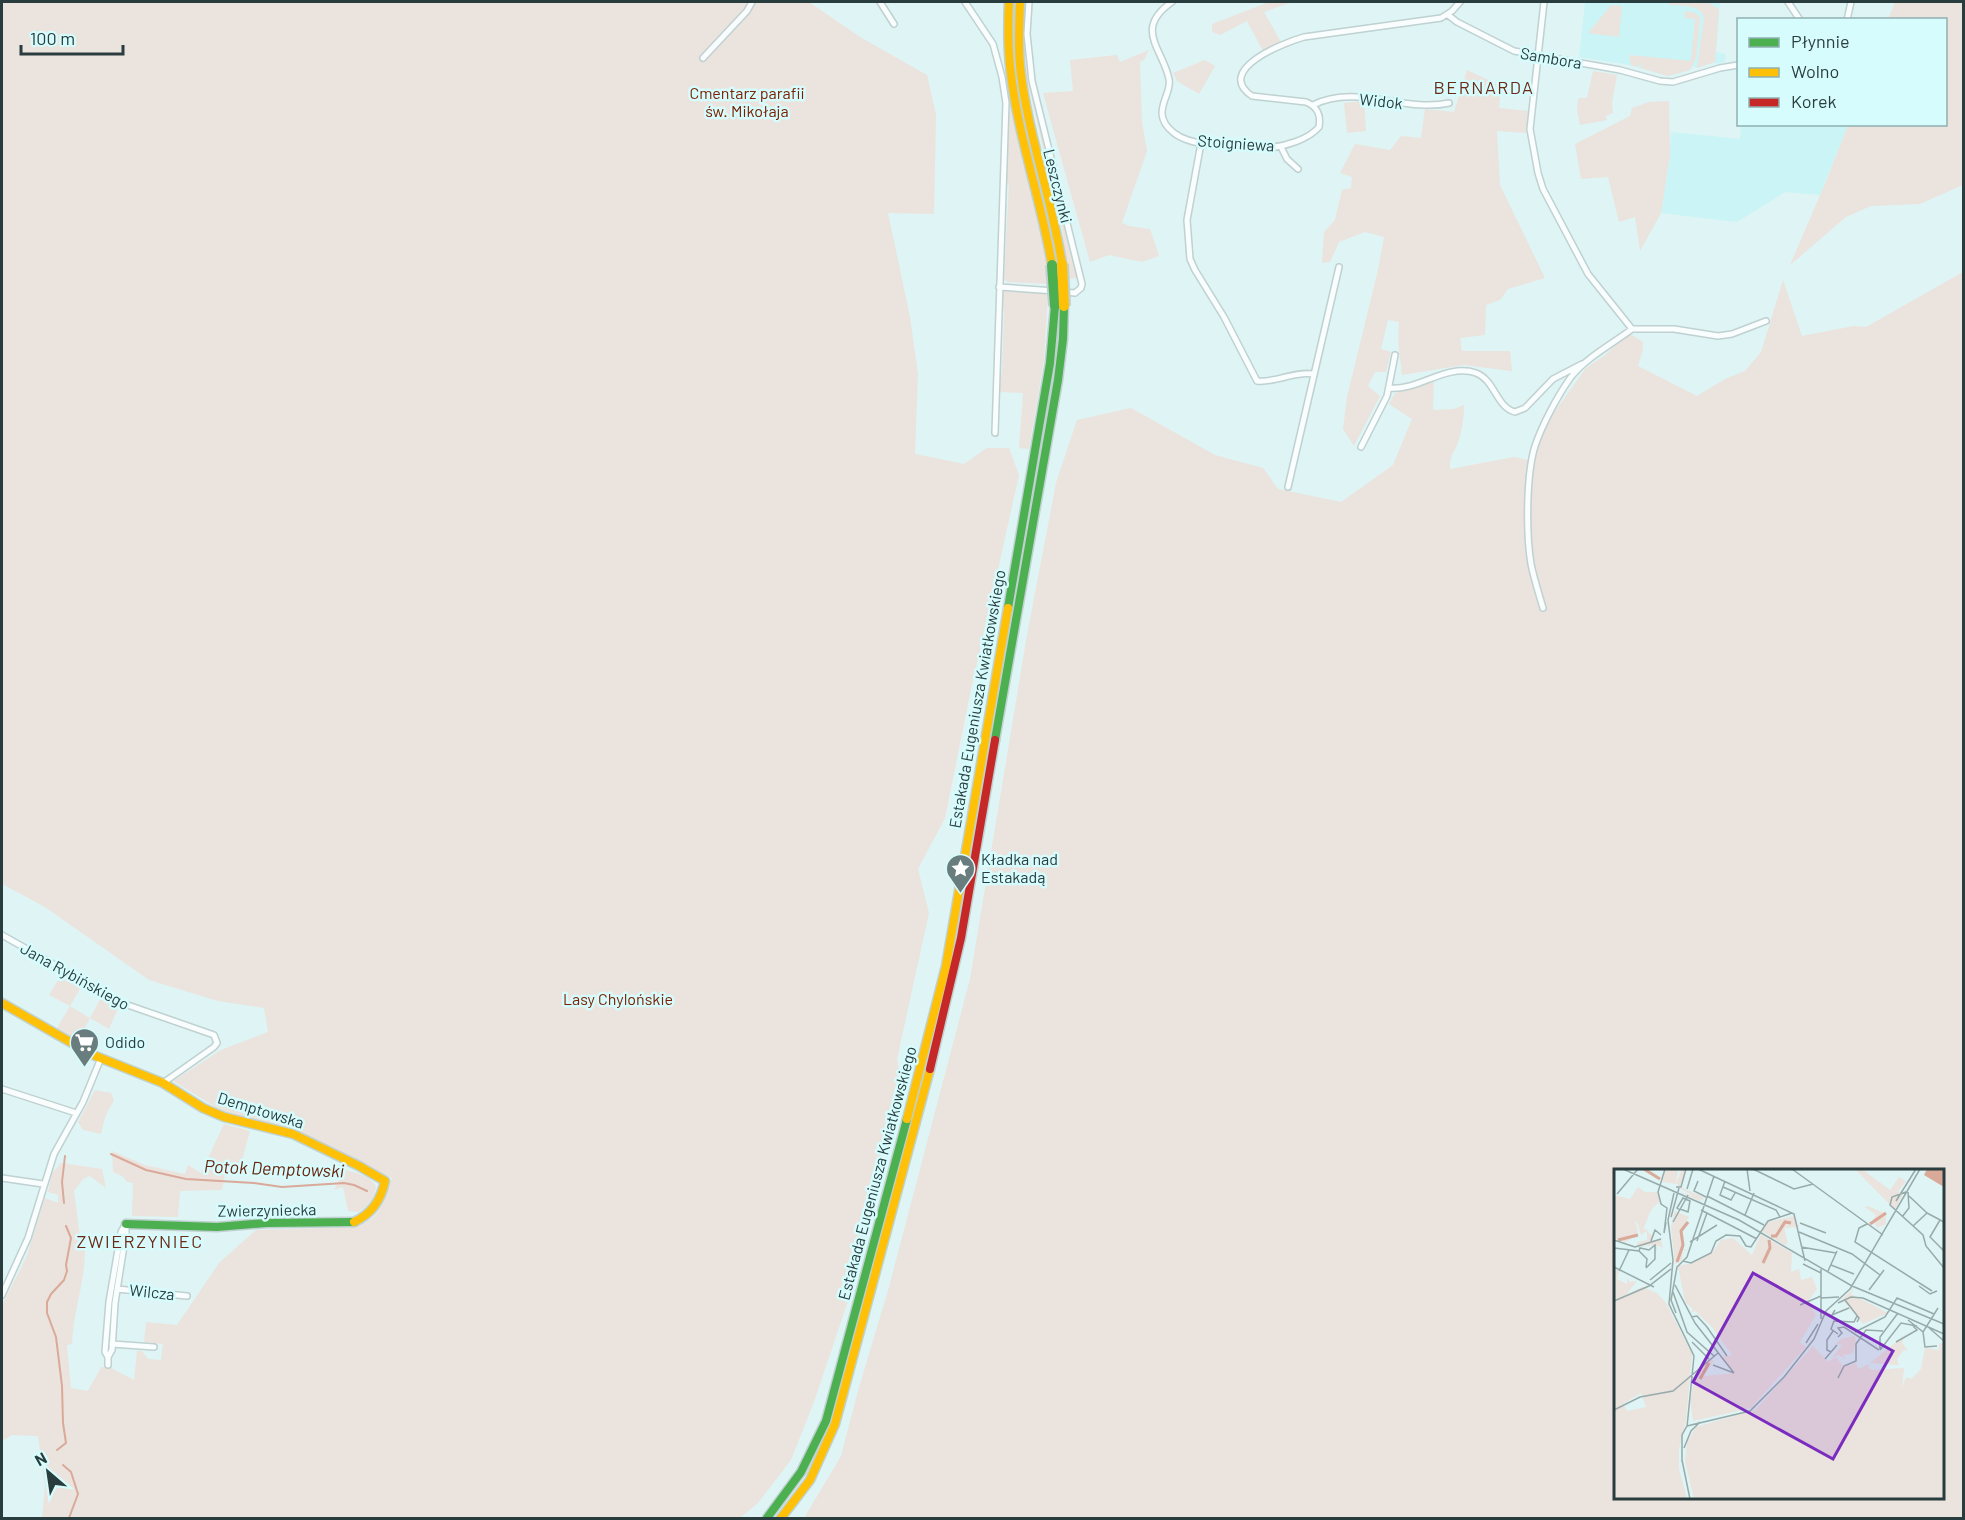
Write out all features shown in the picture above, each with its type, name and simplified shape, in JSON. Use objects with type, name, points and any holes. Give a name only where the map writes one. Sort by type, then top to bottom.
[{"type":"main road","name":"Estakada Eugeniusza Kwiatkowskiego","points":[[1009,2],[1008,41],[1011,76],[1047,235],[1057,264]]},
{"type":"main road","name":"Estakada Eugeniusza Kwiatkowskiego","points":[[781,1518],[810,1480],[821,1460],[923,1078],[979,812],[1050,363],[1057,264],[1055,223],[1021,73],[1018,46],[1020,2]]},
{"type":"main road","name":"Demptowska","points":[[2,1003],[91,1054],[163,1083],[203,1108],[234,1120],[293,1134],[385,1180]]},
{"type":"main road","name":"Zwierzyniecka","points":[[126,1224],[217,1227],[266,1223],[351,1223],[372,1211],[384,1189],[385,1180]]},
{"type":"main road","name":"Estakada Eugeniusza Kwiatkowskiego","points":[[767,1518],[781,1503],[804,1470],[830,1423]]},
{"type":"street","points":[[704,58],[747,11],[752,2]]},
{"type":"street","points":[[880,2],[894,24]]},
{"type":"street","points":[[965,2],[996,50],[1006,103],[995,434]]},
{"type":"street","name":"Leszczynki","points":[[999,287],[1072,293],[1077,292],[1082,284],[1032,81],[1027,34],[1029,2]]},
{"type":"street","name":"Stoigniewa","points":[[1172,2],[1157,16],[1152,33],[1156,50],[1169,80],[1161,108],[1170,130],[1184,139],[1201,143],[1281,147],[1317,130],[1320,118],[1318,110],[1313,105]]},
{"type":"street","points":[[1313,105],[1306,102],[1252,96],[1245,91],[1240,80],[1244,69],[1300,38],[1432,20],[1448,15],[1460,2]]},
{"type":"street","points":[[1544,2],[1530,129],[1543,189],[1588,274],[1632,330]]},
{"type":"street","points":[[1788,2],[1799,18]]},
{"type":"street","points":[[1847,18],[1851,2]]},
{"type":"street","name":"Sambora","points":[[1448,15],[1451,19],[1514,51],[1620,70],[1668,82],[1737,65]]},
{"type":"street","name":"Widok","points":[[1313,105],[1320,101],[1362,97],[1429,106],[1449,103]]},
{"type":"street","points":[[1201,143],[1187,220],[1188,249],[1195,270],[1224,317],[1257,381],[1302,373],[1313,374]]},
{"type":"street","points":[[1281,147],[1287,159],[1298,169]]},
{"type":"street","points":[[1288,488],[1339,267]]},
{"type":"street","points":[[1389,388],[1398,389],[1442,374],[1466,370],[1486,379],[1506,407],[1515,412],[1525,408],[1553,379],[1587,362],[1632,330],[1674,329],[1718,336],[1732,334],[1766,321]]},
{"type":"street","points":[[1361,447],[1389,388],[1395,355]]},
{"type":"street","points":[[1543,608],[1531,563],[1528,509],[1531,461],[1535,445],[1555,404],[1572,377],[1587,362]]},
{"type":"street","name":"Jana Rybińskiego","points":[[2,935],[122,1003],[214,1035],[217,1043],[214,1047],[163,1083]]},
{"type":"street","points":[[2,1295],[25,1246],[54,1154],[101,1058]]},
{"type":"street","points":[[2,1089],[76,1113]]},
{"type":"street","points":[[2,1178],[43,1184]]},
{"type":"street","points":[[108,1365],[108,1357],[112,1350],[126,1224]]},
{"type":"street","points":[[108,1357],[105,1352],[109,1302],[121,1232],[126,1224]]},
{"type":"street","name":"Wilcza","points":[[117,1289],[187,1296]]},
{"type":"street","points":[[112,1344],[154,1347]]},
{"type":"shaded area","points":[[1585,2],[1720,2],[1716,52],[1726,54],[1725,62],[1715,64],[1715,62],[1697,68],[1693,66],[1690,70],[1668,76],[1630,65],[1579,57]]},
{"type":"shaded area","points":[[1741,126],[1848,126],[1820,195],[1785,192],[1737,222],[1661,213],[1670,155],[1671,132],[1740,139]]},
{"type":"green space","name":"Lasy Chylońskie","points":[[2,2],[809,2],[860,37],[927,75],[936,115],[934,214],[888,213],[910,317],[918,374],[915,454],[964,464],[987,448],[1009,448],[1019,475],[945,818],[918,869],[929,913],[897,1059],[900,1074],[851,1292],[814,1402],[791,1460],[758,1503],[740,1518],[42,1518],[45,1485],[38,1436],[12,1435],[2,1441],[2,1305],[26,1258],[45,1198],[58,1203],[58,1195],[48,1192],[52,1173],[61,1163],[102,1169],[106,1188],[90,1176],[83,1179],[74,1191],[80,1237],[84,1236],[85,1250],[72,1344],[67,1345],[71,1388],[88,1391],[101,1367],[109,1367],[134,1380],[137,1351],[142,1351],[148,1359],[161,1360],[163,1344],[144,1342],[146,1322],[177,1325],[219,1263],[256,1230],[352,1227],[369,1221],[379,1210],[392,1178],[315,1139],[222,1111],[173,1081],[221,1050],[268,1032],[264,1008],[218,1001],[149,980],[45,907],[2,884]]},
{"type":"green space","points":[[1269,2],[1292,2],[1264,12],[1281,42],[1263,51],[1247,21],[1220,35],[1212,32],[1212,24]]},
{"type":"green space","points":[[1668,2],[1707,2],[1719,9],[1715,62],[1697,68],[1704,17],[1702,13],[1690,7],[1669,5]]},
{"type":"green space","points":[[1895,2],[1963,2],[1963,185],[1920,204],[1871,206],[1846,217],[1790,265],[1848,126],[1947,126],[1947,18],[1888,18]]},
{"type":"green space","points":[[1611,5],[1622,6],[1619,37],[1588,33]]},
{"type":"green space","points":[[1685,11],[1696,13],[1700,18],[1696,58],[1690,70],[1668,76],[1640,68],[1644,63],[1637,67],[1631,65],[1629,55],[1691,61],[1695,19],[1685,18]]},
{"type":"green space","points":[[1024,26],[1026,65],[1032,96],[1077,278],[1068,279],[1062,229],[1027,80],[1024,59]]},
{"type":"green space","points":[[1149,50],[1144,60],[1140,62],[1142,122],[1147,151],[1122,223],[1150,229],[1159,256],[1142,262],[1109,255],[1090,262],[1043,93],[1073,91],[1070,60],[1117,55],[1120,62]]},
{"type":"green space","points":[[1205,60],[1215,66],[1199,94],[1177,81],[1173,73]]},
{"type":"green space","points":[[1467,70],[1501,86],[1499,108],[1528,111],[1526,133],[1497,131],[1500,185],[1545,278],[1508,289],[1500,300],[1486,305],[1485,335],[1460,338],[1462,351],[1510,351],[1512,371],[1464,365],[1402,375],[1398,341],[1399,322],[1388,320],[1381,349],[1391,352],[1386,372],[1375,372],[1368,386],[1380,396],[1354,446],[1343,429],[1347,397],[1384,237],[1365,232],[1339,242],[1330,262],[1322,263],[1324,232],[1335,220],[1342,190],[1351,188],[1352,177],[1340,173],[1355,144],[1390,150],[1401,136],[1421,138],[1425,109],[1454,112]]},
{"type":"green space","points":[[1593,71],[1617,75],[1612,103],[1613,113],[1606,116],[1607,120],[1580,125],[1577,110],[1578,98],[1587,98]]},
{"type":"green space","points":[[1364,101],[1366,131],[1347,133],[1344,103]]},
{"type":"green space","points":[[1669,101],[1670,155],[1661,213],[1640,251],[1635,217],[1619,222],[1608,177],[1581,179],[1575,144],[1630,116],[1632,108],[1649,102]]},
{"type":"green space","points":[[1009,106],[1012,106],[1044,240],[1049,284],[1007,282],[1004,278],[1009,185],[1006,182]]},
{"type":"green space","points":[[1963,272],[1963,1518],[804,1518],[841,1456],[889,1287],[970,979],[1027,635],[1056,483],[1077,420],[1131,408],[1215,455],[1263,468],[1278,489],[1341,502],[1393,465],[1412,419],[1389,404],[1395,393],[1434,382],[1433,410],[1454,409],[1464,405],[1461,430],[1450,469],[1514,457],[1528,460],[1527,474],[1533,475],[1538,443],[1552,415],[1586,368],[1604,356],[1629,333],[1643,342],[1638,366],[1697,396],[1725,379],[1745,371],[1761,352],[1783,280],[1802,336],[1854,326],[1866,327]]},
{"type":"green space","points":[[1008,290],[1048,293],[1044,360],[1029,449],[1019,448],[1023,393],[999,392],[1004,311],[1002,293]]},
{"type":"green space","points":[[62,973],[82,985],[70,1006],[49,995]]},
{"type":"green space","points":[[102,996],[119,1006],[109,1029],[90,1018]]},
{"type":"green space","points":[[70,1006],[90,1018],[78,1040],[57,1028]]},
{"type":"green space","points":[[95,1090],[111,1093],[114,1100],[105,1117],[101,1134],[83,1130],[78,1122]]},
{"type":"green space","points":[[224,1124],[250,1131],[241,1164],[226,1169],[222,1190],[180,1191],[178,1217],[132,1216],[133,1183],[127,1182],[122,1176],[113,1172],[112,1151],[145,1165],[185,1174],[188,1165],[201,1173]]},
{"type":"green space","points":[[344,1170],[366,1177],[376,1186],[370,1202],[358,1212],[348,1211],[343,1187],[334,1190]]},
{"type":"waterway","name":"Potok Demptowski","points":[[111,1154],[146,1170],[186,1179],[282,1187],[344,1183],[367,1191]]},
{"type":"waterway","points":[[64,1203],[62,1182],[65,1156]]},
{"type":"waterway","points":[[57,1450],[66,1443],[56,1337],[47,1313],[47,1302],[64,1280],[67,1271],[71,1238],[66,1226]]},
{"type":"waterway","points":[[63,1465],[71,1472],[78,1494],[69,1518]]},
{"type":"traffic: fast","points":[[1052,265],[1055,306]]},
{"type":"traffic: fast","points":[[1008,608],[1050,363],[1055,306]]},
{"type":"traffic: fast","points":[[995,740],[1058,380],[1064,306]]},
{"type":"traffic: fast","points":[[767,1518],[801,1472],[826,1421],[907,1119]]},
{"type":"traffic: fast","points":[[126,1224],[217,1227],[266,1223],[354,1222]]},
{"type":"traffic: slow","points":[[1009,2],[1009,50],[1013,91],[1052,265]]},
{"type":"traffic: slow","points":[[1020,2],[1019,50],[1023,91],[1062,264]]},
{"type":"traffic: slow","points":[[1062,264],[1064,306]]},
{"type":"traffic: slow","points":[[907,1119],[946,966],[1008,608]]},
{"type":"traffic: slow","points":[[2,1003],[93,1055],[163,1083],[203,1108],[224,1117],[293,1134],[385,1181],[375,1206],[354,1222]]},
{"type":"traffic: slow","points":[[781,1518],[810,1480],[835,1424],[930,1069]]},
{"type":"traffic: jam","points":[[930,1069],[961,938],[995,740]]},
{"type":"place","name":"Kładka nad Estakadą","points":[[960,894]]},
{"type":"place","name":"Odido","points":[[84,1068]]},
{"type":"district","name":"BERNARDA","points":[[1484,88]]},
{"type":"district","name":"ZWIERZYNIEC","points":[[140,1242]]},
{"type":"park label","name":"Cmentarz parafii św. Mikołaja","points":[[747,102]]}]
